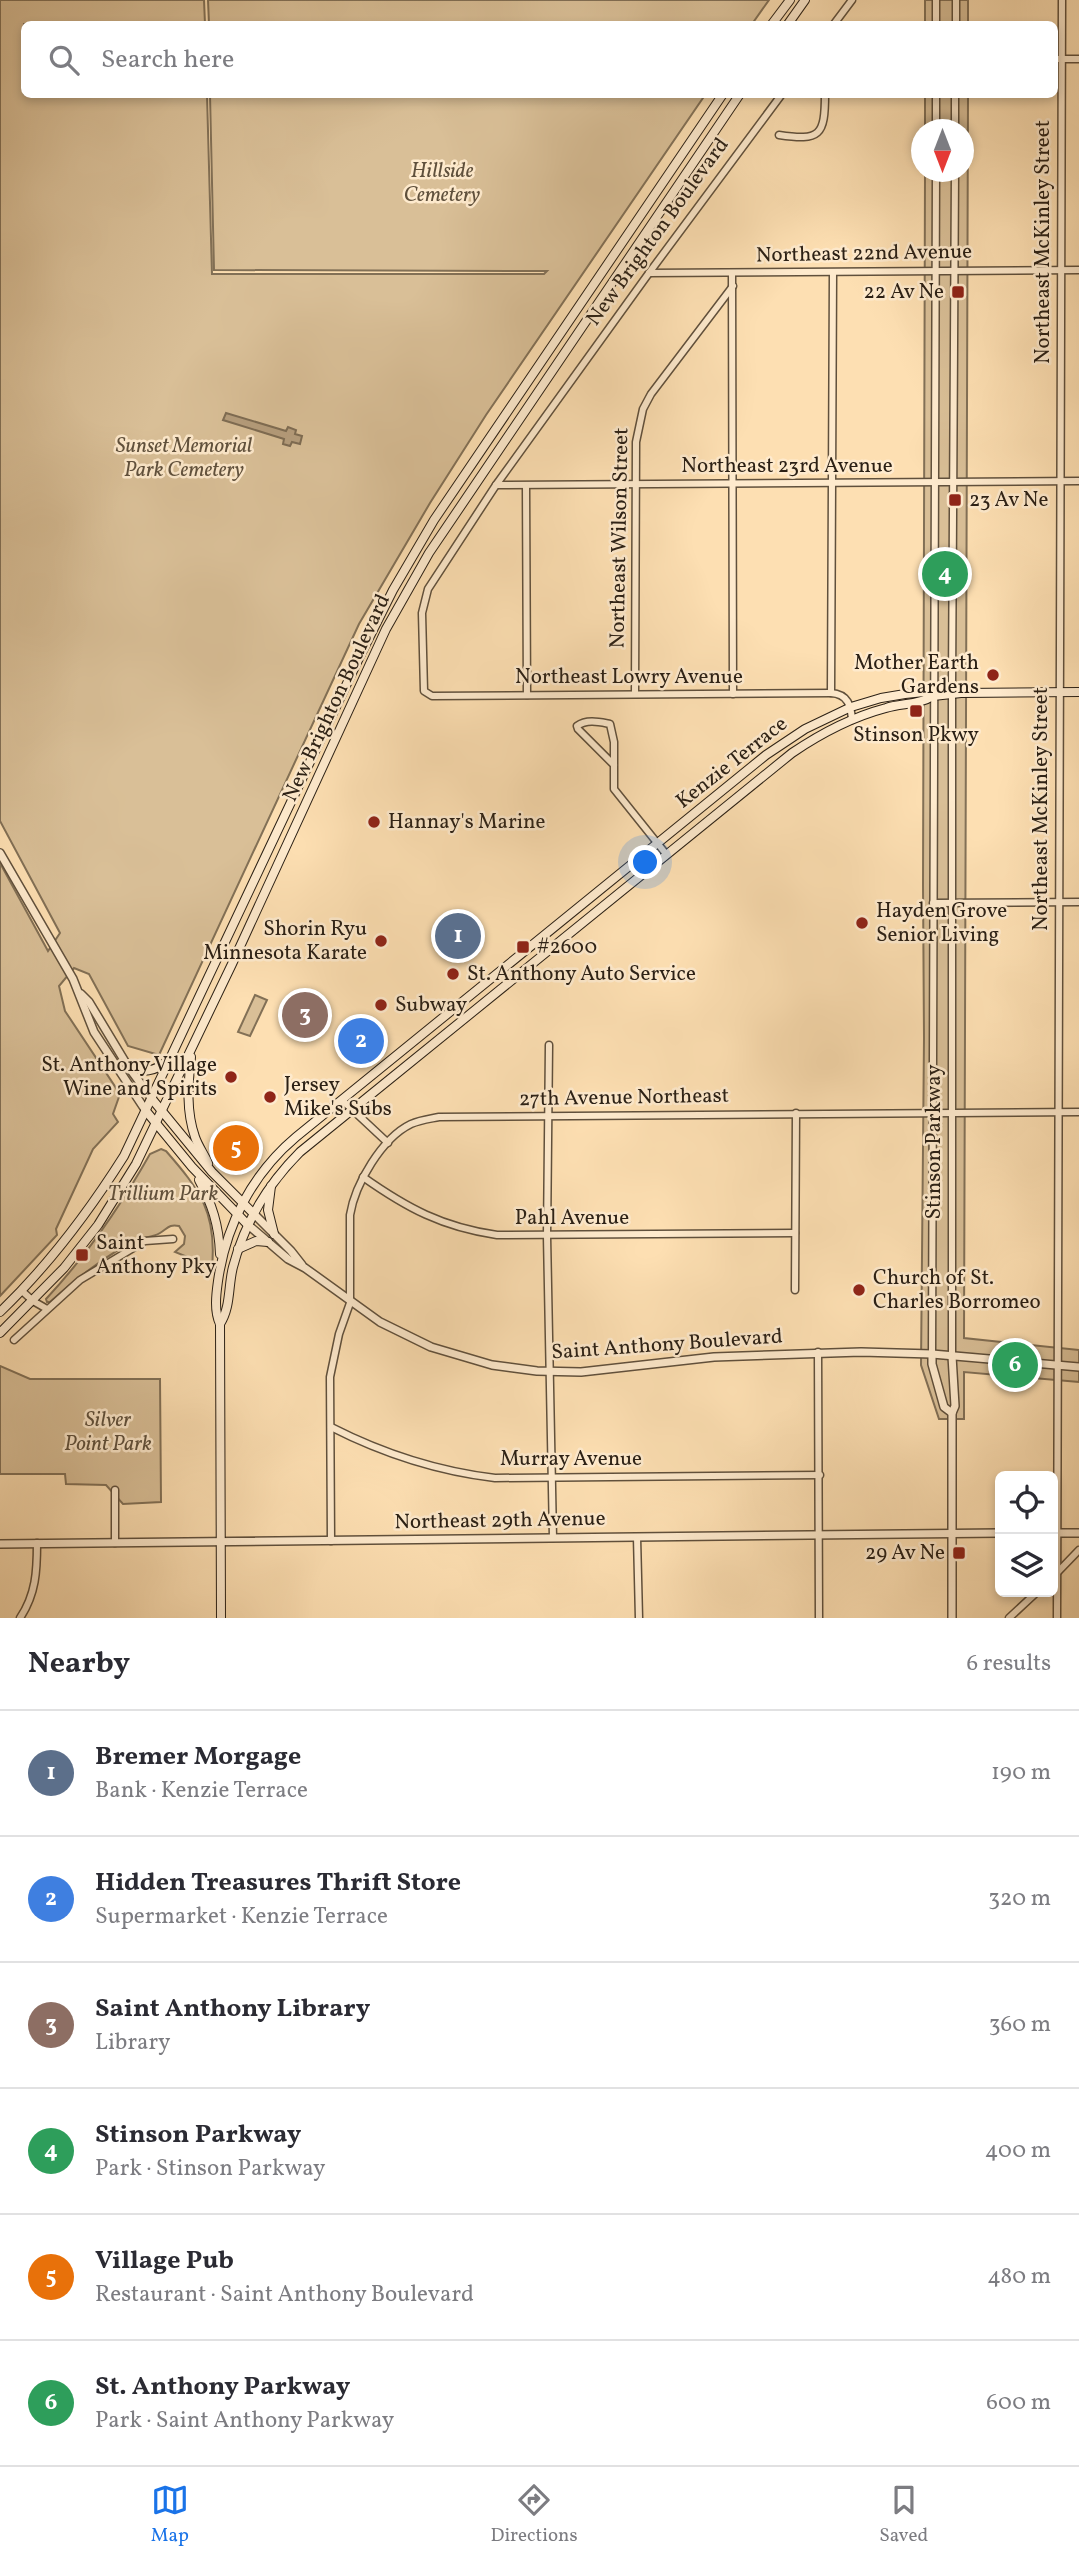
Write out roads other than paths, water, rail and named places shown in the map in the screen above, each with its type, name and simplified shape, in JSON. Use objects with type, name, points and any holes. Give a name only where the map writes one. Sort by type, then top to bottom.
[{"type":"main road","points":[[774,21],[790,0]]},
{"type":"main road","points":[[790,21],[806,0]]},
{"type":"main road","name":"New Brighton Boulevard","points":[[0,1312],[51,1260],[96,1201],[124,1156],[393,590],[434,520],[720,98]]},
{"type":"main road","name":"New Brighton Boulevard","points":[[0,1333],[64,1268],[98,1225],[136,1164],[386,629],[429,552],[737,98]]},
{"type":"main road","name":"Kenzie Terrace","points":[[221,1264],[226,1241],[240,1208],[277,1155],[657,843],[784,742],[817,722],[851,707],[881,698],[924,692],[933,696]]},
{"type":"main road","points":[[933,696],[1079,692]]},
{"type":"main road","name":"Kenzie Terrace","points":[[220,1324],[225,1315],[238,1249],[250,1219],[271,1184],[300,1152],[792,753],[811,740],[852,720],[886,707],[924,702],[933,696]]},
{"type":"main road","points":[[192,1048],[188,1093],[190,1117],[196,1140],[212,1172]]},
{"type":"main road","points":[[127,1065],[149,1072],[161,1067],[171,1058]]},
{"type":"main road","name":"Saint Anthony Boulevard","points":[[152,1099],[250,1219]]},
{"type":"main road","name":"Saint Anthony Boulevard","points":[[146,1111],[192,1167],[250,1219]]},
{"type":"main road","points":[[192,1167],[210,1199],[217,1221],[221,1264],[216,1315],[220,1324],[221,1618]]},
{"type":"main road","points":[[271,1184],[268,1210],[274,1234]]},
{"type":"main road","points":[[238,1249],[256,1241],[268,1242]]},
{"type":"street","points":[[836,21],[852,0]]},
{"type":"street","points":[[936,0],[936,21]]},
{"type":"street","points":[[956,0],[956,21]]},
{"type":"street","name":"Northeast McKinley Street","points":[[1056,1471],[1061,481],[1058,59],[1062,0]]},
{"type":"street","points":[[1058,59],[1079,59]]},
{"type":"street","name":"New Brighton Boulevard","points":[[426,694],[424,601],[428,589],[496,485],[779,98]]},
{"type":"street","points":[[779,135],[805,139],[818,132],[825,117],[824,98]]},
{"type":"street","points":[[936,98],[936,119]]},
{"type":"street","points":[[955,119],[956,98]]},
{"type":"street","name":"Stinson Parkway","points":[[932,1354],[936,182]]},
{"type":"street","name":"Stinson Parkway","points":[[952,1356],[955,182]]},
{"type":"street","name":"Northeast 22nd Avenue","points":[[649,273],[1079,271]]},
{"type":"street","points":[[833,273],[835,694],[851,707],[852,720]]},
{"type":"street","points":[[732,274],[733,694]]},
{"type":"street","name":"Northeast Wilson Street","points":[[635,694],[636,442],[643,409],[651,394],[733,286]]},
{"type":"street","name":"Northeast 23rd Avenue","points":[[496,485],[1079,481]]},
{"type":"street","points":[[526,486],[527,695]]},
{"type":"street","name":"Northeast Lowry Avenue","points":[[426,694],[835,694]]},
{"type":"street","points":[[614,765],[578,726],[585,722],[610,724],[614,742],[614,765],[614,789],[666,854]]},
{"type":"street","name":"Saint Anthony Boulevard","points":[[0,853],[73,979],[94,1032],[146,1111]]},
{"type":"street","points":[[933,902],[1079,902]]},
{"type":"street","name":"Saint Anthony Boulevard","points":[[80,993],[89,1002],[127,1065],[152,1099]]},
{"type":"street","points":[[549,1045],[547,1236],[553,1538]]},
{"type":"street","points":[[342,1100],[388,1143]]},
{"type":"street","name":"27th Avenue Northeast","points":[[331,1541],[332,1365],[350,1303],[350,1215],[356,1188],[388,1143],[400,1131],[425,1119],[1079,1112]]},
{"type":"street","points":[[795,1290],[796,1113]]},
{"type":"street","name":"Pahl Avenue","points":[[363,1177],[409,1208],[451,1226],[496,1236],[795,1233]]},
{"type":"street","name":"Saint Anthony Boulevard","points":[[250,1219],[274,1234],[305,1268],[350,1303],[380,1322],[431,1347],[492,1365],[551,1372],[714,1357],[818,1352],[932,1354],[1079,1367]]},
{"type":"street","name":"Saint Anthony Boulevard","points":[[250,1219],[268,1242],[288,1259],[305,1268]]},
{"type":"street","points":[[14,1340],[80,1280],[145,1241],[173,1239]]},
{"type":"street","points":[[22,1291],[47,1309]]},
{"type":"street","points":[[818,1352],[819,1618]]},
{"type":"street","points":[[932,1354],[932,1364],[944,1407],[951,1413]]},
{"type":"street","points":[[952,1356],[955,1406],[951,1413],[952,1618]]},
{"type":"street","name":"Murray Avenue","points":[[331,1427],[392,1454],[456,1473],[495,1478],[820,1475]]},
{"type":"street","points":[[115,1490],[115,1543]]},
{"type":"street","name":"Northeast 29th Avenue","points":[[0,1544],[995,1533]]},
{"type":"street","points":[[1058,1533],[1079,1533]]},
{"type":"street","points":[[637,1537],[639,1618]]},
{"type":"street","points":[[20,1618],[33,1595],[37,1543]]},
{"type":"street","points":[[1058,1572],[1079,1550]]},
{"type":"street","points":[[1009,1618],[1032,1597]]},
{"type":"street","name":"Northeast McKinley Street","points":[[1056,1597],[1057,1618]]},
{"type":"place","name":"22 Av Ne","points":[[958,292]]},
{"type":"place","name":"23 Av Ne","points":[[955,500]]},
{"type":"place","name":"Stinson Parkway","points":[[945,574]]},
{"type":"place","name":"Mother Earth Gardens","points":[[993,675]]},
{"type":"place","name":"Stinson Pkwy","points":[[916,711]]},
{"type":"place","name":"Hannay's Marine","points":[[374,822]]},
{"type":"place","name":"Hayden Grove Senior Living","points":[[862,923]]},
{"type":"place","name":"Bremer Morgage","points":[[458,936]]},
{"type":"place","name":"Shorin Ryu Minnesota Karate","points":[[381,941]]},
{"type":"place","name":"#2600","points":[[523,947]]},
{"type":"place","name":"St. Anthony Auto Service","points":[[453,974]]},
{"type":"place","name":"Subway","points":[[381,1005]]},
{"type":"place","name":"Saint Anthony Library","points":[[305,1015]]},
{"type":"place","name":"Hidden Treasures Thrift Store","points":[[361,1041]]},
{"type":"place","name":"St. Anthony Village Wine and Spirits","points":[[231,1077]]},
{"type":"place","name":"Jersey Mike's Subs","points":[[270,1097]]},
{"type":"place","name":"Village Pub","points":[[236,1148]]},
{"type":"place","name":"Saint Anthony Pky","points":[[82,1255]]},
{"type":"place","name":"Church of St. Charles Borromeo","points":[[859,1290]]},
{"type":"place","name":"St. Anthony Parkway","points":[[1015,1365]]},
{"type":"place","name":"29 Av Ne","points":[[959,1553]]},
{"type":"park label","name":"Hillside Cemetery","points":[[442,183]]},
{"type":"park label","name":"Sunset Memorial Park Cemetery","points":[[184,458]]},
{"type":"park label","name":"Trillium Park","points":[[163,1194]]},
{"type":"park label","name":"Silver Point Park","points":[[108,1432]]}]
